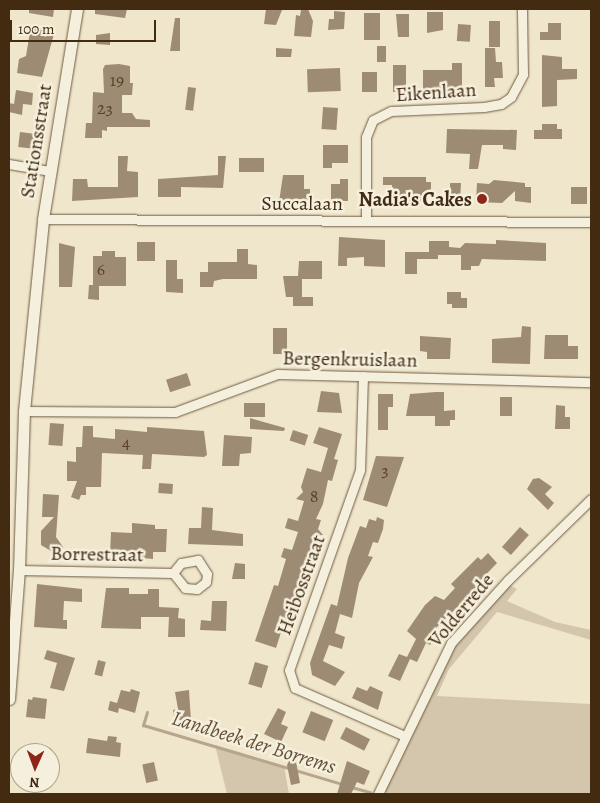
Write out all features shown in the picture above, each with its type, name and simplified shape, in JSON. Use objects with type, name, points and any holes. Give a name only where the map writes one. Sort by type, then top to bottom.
[{"type":"street","name":"Stationsstraat","points":[[9,699],[12,622],[19,570],[24,411],[43,218],[76,9]]},
{"type":"street","name":"Eikenlaan","points":[[366,221],[366,137],[373,120],[391,111],[484,107],[501,104],[512,97],[523,74],[522,9]]},
{"type":"street","points":[[9,164],[50,171]]},
{"type":"street","name":"Succalaan","points":[[43,218],[591,222]]},
{"type":"street","name":"Bergenkruislaan","points":[[24,411],[175,412],[278,374],[591,382]]},
{"type":"street","name":"Heibosstraat","points":[[362,376],[360,470],[289,670],[295,688],[405,736]]},
{"type":"street","name":"Volderrede","points":[[378,794],[452,643],[508,580],[591,499]]},
{"type":"street","name":"Borrestraat","points":[[19,570],[173,573]]},
{"type":"shaded area","points":[[508,584],[517,589],[507,601],[555,622],[591,630],[591,640],[497,612],[449,669],[437,696],[591,704],[591,794],[387,794],[385,790],[453,646]]},
{"type":"shaded area","points":[[215,745],[284,766],[289,794],[227,794]]},
{"type":"building","points":[[29,9],[54,9],[53,17],[29,13]]},
{"type":"building","points":[[95,9],[127,9],[125,18],[95,14]]},
{"type":"building","points":[[266,9],[282,10],[276,25],[264,24]]},
{"type":"building","points":[[308,9],[313,21],[311,37],[294,36],[296,15],[300,16],[301,10]]},
{"type":"building","points":[[334,11],[345,12],[344,29],[328,30],[329,19],[334,19]]},
{"type":"building","points":[[427,12],[443,12],[443,30],[427,33]]},
{"type":"building","points":[[364,13],[380,13],[380,40],[364,40]]},
{"type":"building","points":[[396,14],[409,14],[409,37],[398,37]]},
{"type":"building","points":[[175,18],[180,18],[180,51],[170,51]]},
{"type":"building","points":[[489,21],[500,21],[500,47],[489,47]]},
{"type":"building","points":[[548,23],[561,23],[561,40],[540,40],[540,32],[548,32]]},
{"type":"building","points":[[458,24],[471,25],[470,42],[457,41]]},
{"type":"building","points":[[31,26],[54,34],[42,77],[17,73],[19,59],[26,56]]},
{"type":"building","points":[[110,33],[110,45],[96,44],[96,35]]},
{"type":"building","points":[[377,46],[386,46],[386,62],[377,62]]},
{"type":"building","points":[[276,48],[292,49],[291,57],[276,57]]},
{"type":"building","points":[[485,48],[495,48],[496,62],[502,62],[503,78],[494,78],[495,87],[485,87]]},
{"type":"building","points":[[542,55],[562,57],[562,69],[577,69],[577,79],[557,80],[557,106],[542,107]]},
{"type":"building","points":[[452,63],[462,63],[462,89],[423,92],[423,70],[452,70]]},
{"type":"building","points":[[119,64],[130,66],[130,83],[133,83],[132,95],[122,95],[122,113],[132,113],[136,119],[150,120],[150,127],[107,127],[107,131],[102,130],[102,138],[85,138],[86,123],[92,123],[93,92],[104,93],[103,69],[105,65]]},
{"type":"building","points":[[393,65],[406,65],[406,92],[393,92]]},
{"type":"building","points":[[340,68],[341,91],[308,92],[307,69]]},
{"type":"building","points":[[362,72],[377,72],[377,92],[362,92]]},
{"type":"building","points":[[188,87],[196,88],[193,111],[185,110]]},
{"type":"building","points":[[16,90],[33,93],[32,105],[23,104],[22,115],[9,112],[9,103],[14,104]]},
{"type":"building","points":[[323,107],[338,108],[336,130],[321,129]]},
{"type":"building","points":[[542,124],[557,124],[557,129],[562,129],[562,139],[534,139],[534,130],[542,130]]},
{"type":"building","points":[[447,129],[517,130],[516,150],[503,149],[503,145],[482,145],[478,169],[469,169],[470,154],[446,153]]},
{"type":"building","points":[[20,132],[36,134],[34,149],[18,147]]},
{"type":"building","points":[[323,145],[348,145],[348,163],[332,163],[332,168],[323,168]]},
{"type":"building","points":[[118,156],[128,156],[127,171],[138,172],[138,197],[72,201],[73,179],[87,179],[88,187],[118,187]]},
{"type":"building","points":[[218,156],[226,156],[223,188],[181,187],[181,197],[158,197],[158,179],[218,175]]},
{"type":"building","points":[[239,158],[264,158],[264,172],[239,172]]},
{"type":"building","points":[[283,175],[304,175],[304,189],[310,189],[310,201],[279,202]]},
{"type":"building","points":[[383,177],[426,177],[426,182],[431,182],[431,194],[426,194],[426,202],[392,202],[392,185],[383,185]]},
{"type":"building","points":[[340,179],[348,179],[348,201],[331,201],[331,184],[340,184]]},
{"type":"building","points":[[494,180],[525,183],[525,187],[531,187],[531,203],[515,201],[515,191],[502,203],[476,202],[477,183],[489,184]]},
{"type":"building","points":[[450,183],[461,183],[460,202],[445,203],[445,190],[450,190]]},
{"type":"building","points":[[571,187],[587,187],[587,204],[571,204]]},
{"type":"building","points":[[339,237],[385,240],[385,267],[364,266],[364,257],[347,258],[347,266],[338,266]]},
{"type":"building","points":[[496,240],[546,243],[546,261],[482,259],[479,266],[471,266],[471,270],[461,270],[461,255],[438,255],[438,259],[417,259],[417,274],[405,274],[405,252],[429,252],[429,241],[449,241],[449,247],[460,248],[465,243],[496,244]]},
{"type":"building","points":[[137,242],[155,242],[155,261],[137,261]]},
{"type":"building","points":[[59,243],[75,247],[72,287],[59,287]]},
{"type":"building","points":[[237,249],[248,249],[248,264],[257,265],[257,279],[223,279],[214,281],[213,287],[200,287],[200,272],[208,272],[208,262],[237,262]]},
{"type":"building","points":[[102,251],[115,251],[115,257],[126,257],[126,286],[99,286],[99,300],[88,299],[89,285],[93,285],[93,256],[102,256]]},
{"type":"building","points":[[166,260],[177,260],[177,279],[183,279],[183,293],[166,292]]},
{"type":"building","points":[[299,261],[322,261],[322,279],[302,279],[302,297],[313,297],[313,306],[293,306],[293,297],[286,297],[283,276],[298,276]]},
{"type":"building","points":[[447,292],[461,292],[461,298],[467,298],[467,308],[452,308],[452,304],[447,304]]},
{"type":"building","points":[[522,326],[531,327],[530,364],[492,363],[492,339],[521,337]]},
{"type":"building","points":[[273,328],[287,328],[287,354],[273,354]]},
{"type":"building","points":[[545,335],[568,335],[568,346],[578,346],[578,359],[544,359]]},
{"type":"building","points":[[420,336],[451,338],[450,359],[427,359],[427,352],[420,351]]},
{"type":"building","points":[[187,373],[191,385],[170,392],[166,380]]},
{"type":"building","points":[[321,391],[339,393],[342,413],[317,412]]},
{"type":"building","points":[[444,392],[444,411],[455,410],[455,420],[450,420],[450,426],[435,426],[435,416],[406,416],[410,394]]},
{"type":"building","points":[[378,394],[393,394],[393,407],[388,407],[388,430],[378,430]]},
{"type":"building","points":[[500,397],[512,397],[512,416],[500,416]]},
{"type":"building","points":[[244,403],[265,403],[265,417],[244,417]]},
{"type":"building","points":[[556,405],[565,406],[565,417],[570,417],[570,429],[555,429]]},
{"type":"building","points":[[250,418],[285,428],[284,431],[250,429]]},
{"type":"building","points":[[50,423],[64,424],[62,446],[48,445]]},
{"type":"building","points":[[83,426],[93,426],[93,437],[115,439],[115,429],[147,432],[147,427],[204,431],[207,455],[204,457],[152,454],[151,469],[142,469],[143,455],[102,453],[101,487],[86,487],[86,495],[81,495],[79,500],[71,497],[77,481],[67,481],[67,461],[76,462],[76,447],[82,447]]},
{"type":"building","points":[[319,427],[342,434],[334,459],[338,460],[332,481],[328,480],[323,504],[316,519],[321,520],[318,529],[323,535],[316,536],[291,622],[285,620],[276,648],[255,641],[274,585],[278,586],[286,559],[281,557],[284,548],[292,550],[298,532],[285,528],[288,518],[298,521],[304,501],[296,499],[303,492],[301,487],[307,468],[321,472],[328,448],[313,443]]},
{"type":"building","points":[[293,430],[308,435],[305,445],[290,440]]},
{"type":"building","points":[[224,435],[252,437],[251,453],[240,454],[239,466],[222,466]]},
{"type":"building","points":[[376,456],[404,457],[387,507],[363,500]]},
{"type":"building","points":[[539,478],[552,487],[545,494],[554,503],[548,510],[527,489],[533,479]]},
{"type":"building","points":[[159,483],[173,484],[172,494],[158,493]]},
{"type":"building","points":[[43,494],[59,495],[56,537],[63,547],[56,554],[41,545],[41,531],[54,517],[42,517]]},
{"type":"building","points":[[202,507],[213,508],[212,530],[243,534],[243,546],[188,544],[189,528],[201,528]]},
{"type":"building","points":[[377,517],[384,520],[383,529],[378,543],[373,542],[368,556],[373,557],[359,583],[352,618],[340,614],[335,633],[345,637],[342,649],[329,645],[323,661],[345,672],[335,686],[312,675],[310,663],[331,604],[337,606],[348,558],[360,526],[366,528],[369,519],[376,521]]},
{"type":"building","points":[[132,523],[155,525],[155,529],[167,529],[166,552],[153,552],[153,559],[110,555],[111,532],[132,533]]},
{"type":"building","points":[[520,527],[529,535],[511,555],[502,547]]},
{"type":"building","points":[[488,553],[497,563],[477,584],[479,586],[436,628],[434,638],[430,645],[426,643],[417,662],[410,659],[400,681],[388,676],[399,654],[407,657],[416,639],[407,631],[425,605],[435,596],[444,600],[455,588],[451,584],[478,557],[481,560]]},
{"type":"building","points":[[235,563],[245,564],[245,579],[232,579]]},
{"type":"building","points":[[37,584],[82,589],[82,602],[64,601],[63,620],[67,620],[67,629],[34,627]]},
{"type":"building","points":[[106,588],[129,588],[129,594],[148,594],[148,589],[159,589],[159,607],[179,608],[178,618],[185,619],[185,637],[168,637],[169,617],[141,617],[141,629],[101,628]]},
{"type":"building","points":[[212,601],[227,601],[226,631],[200,630],[201,620],[211,621]]},
{"type":"building","points":[[47,650],[75,658],[64,691],[50,688],[57,663],[44,659]]},
{"type":"building","points":[[98,660],[106,662],[102,676],[94,675]]},
{"type":"building","points":[[255,662],[268,666],[262,688],[248,684]]},
{"type":"building","points":[[370,686],[383,692],[378,710],[352,698],[357,687],[367,691]]},
{"type":"building","points":[[131,689],[140,692],[135,713],[119,708],[118,713],[108,710],[110,701],[117,703],[121,690],[130,692]]},
{"type":"building","points":[[189,690],[191,721],[175,723],[173,710],[178,709],[175,692]]},
{"type":"building","points":[[33,697],[47,699],[45,719],[26,717],[28,699],[32,700]]},
{"type":"building","points":[[278,708],[286,712],[281,724],[288,727],[281,742],[264,734]]},
{"type":"building","points":[[311,711],[333,720],[325,741],[302,732]]},
{"type":"building","points":[[346,727],[370,739],[364,751],[340,739]]},
{"type":"building","points":[[108,736],[117,737],[116,742],[121,743],[120,757],[86,753],[88,738],[107,741]]},
{"type":"building","points":[[294,750],[300,783],[291,785],[287,765]]},
{"type":"building","points":[[347,761],[370,771],[364,785],[357,782],[351,794],[337,794]]},
{"type":"building","points":[[154,762],[158,781],[146,783],[142,764]]},
{"type":"waterway","name":"Landbeek der Borrems","points":[[147,712],[143,725],[342,784]]},
{"type":"waterway","name":"Landbeek der Borrems","points":[[351,787],[370,792]]},
{"type":"place","name":"Nadia's Cakes","points":[[482,199]]}]
